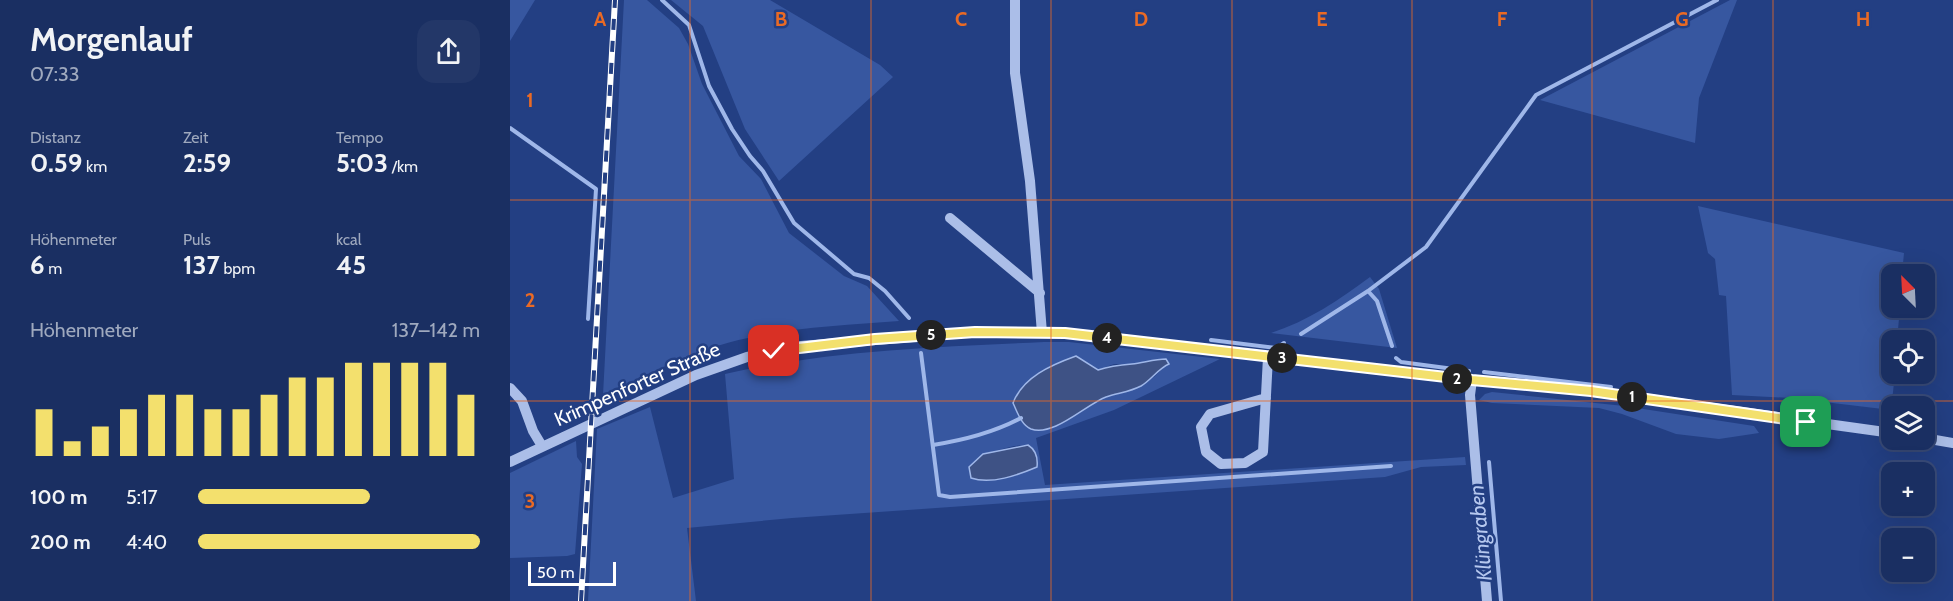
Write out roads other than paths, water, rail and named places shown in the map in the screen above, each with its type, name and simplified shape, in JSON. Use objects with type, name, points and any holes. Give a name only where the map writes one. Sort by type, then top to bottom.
[{"type":"street","points":[[1015,0],[1015,73],[1030,181],[1042,333]]},
{"type":"street","points":[[950,218],[1040,293]]},
{"type":"street","name":"Krimpenforter Straße","points":[[510,462],[696,375],[747,357],[774,351],[875,339],[975,332],[1065,333],[1472,380],[1591,391],[1881,431]]},
{"type":"street","points":[[1266,398],[1210,414],[1201,427],[1206,452],[1221,464],[1245,464],[1263,452],[1266,398],[1268,357]]},
{"type":"street","points":[[1472,380],[1470,395],[1487,601]]},
{"type":"street","points":[[510,388],[522,401],[533,431],[542,446]]},
{"type":"street","points":[[1935,440],[1953,443]]},
{"type":"waterway","points":[[662,0],[689,25],[709,86],[732,129],[763,171],[794,223],[854,274],[869,278],[885,291],[909,318]]},
{"type":"waterway","points":[[1301,334],[1368,291],[1426,247],[1536,95],[1717,0]]},
{"type":"waterway","points":[[510,128],[596,189],[588,319]]},
{"type":"waterway","points":[[1368,291],[1377,301],[1392,346]]},
{"type":"waterway","points":[[1211,340],[1277,348],[1284,343]]},
{"type":"waterway","points":[[921,353],[939,495],[950,497],[1391,466]]},
{"type":"waterway","points":[[1396,358],[1401,362],[1469,371]]},
{"type":"waterway","points":[[1484,372],[1611,387]]},
{"type":"waterway","points":[[933,445],[978,435],[1021,418]]},
{"type":"waterway","name":"Klüngraben","points":[[1489,462],[1501,601]]},
{"type":"railway","points":[[581,601],[615,0]]}]
